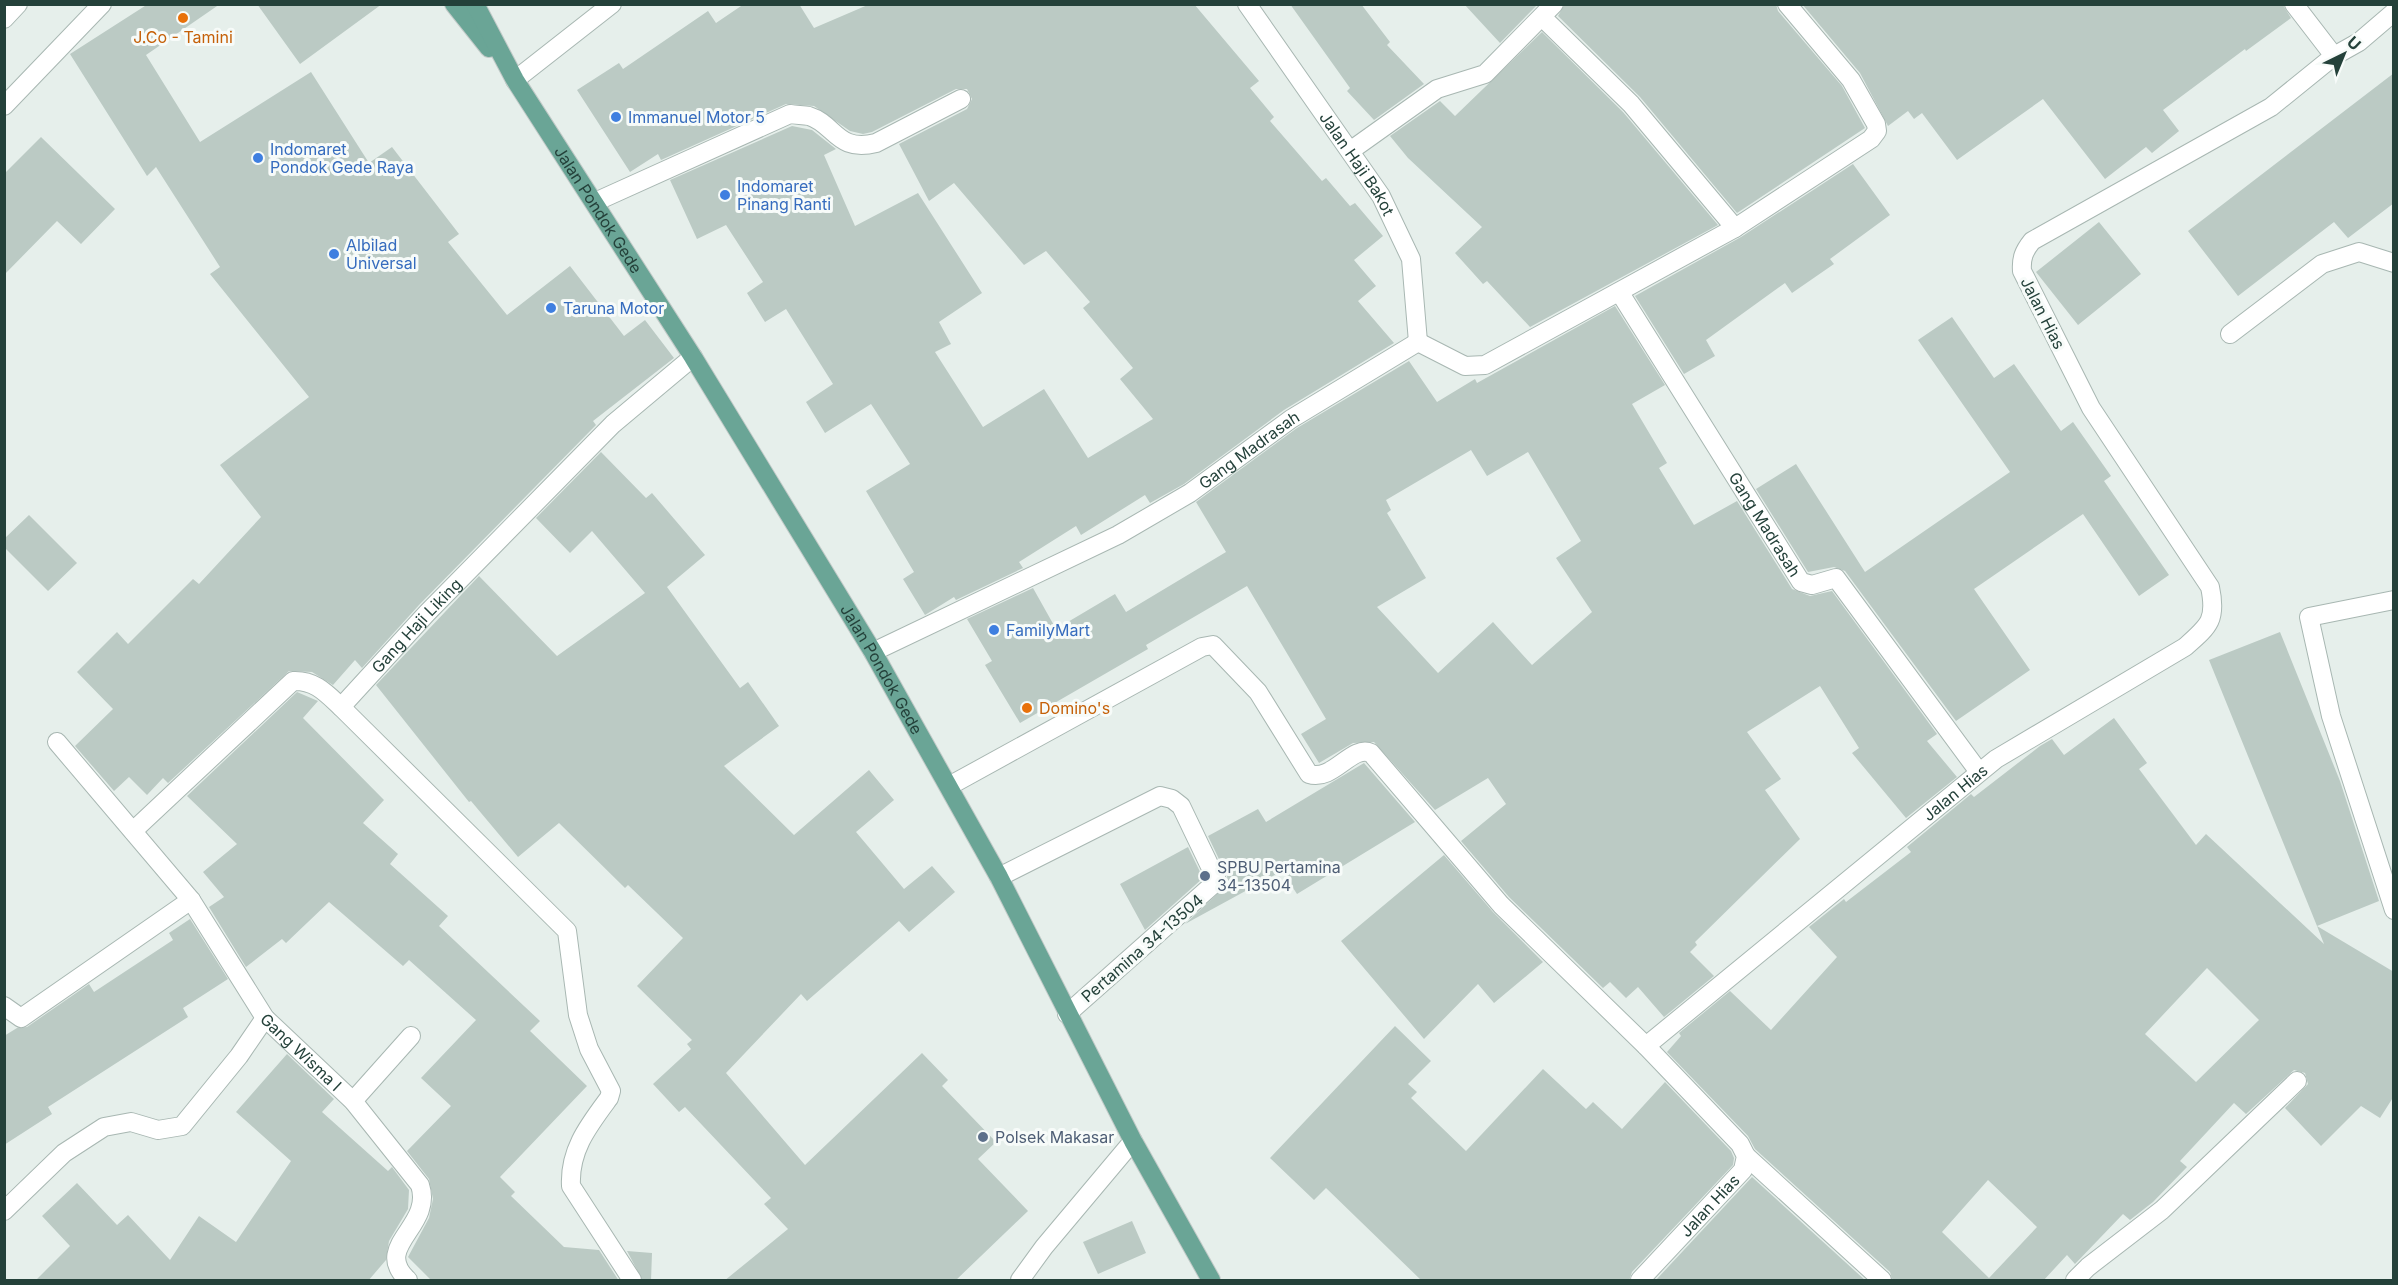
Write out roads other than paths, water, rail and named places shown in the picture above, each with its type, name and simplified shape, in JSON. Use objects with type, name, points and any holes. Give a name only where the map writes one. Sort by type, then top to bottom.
[{"type":"main road","name":"Jalan Pondok Gede","points":[[454,4],[515,80]]},
{"type":"main road","name":"Jalan Pondok Gede","points":[[475,4],[515,80],[693,357],[873,652],[999,877],[1133,1141],[1210,1281]]},
{"type":"street","points":[[4,19],[18,4]]},
{"type":"street","points":[[4,106],[102,4]]},
{"type":"street","points":[[515,80],[612,4]]},
{"type":"street","name":"Jalan Haji Bakot","points":[[1247,4],[1381,196],[1411,259],[1418,342]]},
{"type":"street","points":[[1418,342],[1465,366],[1485,365],[1735,228],[1871,139],[1877,131],[1876,124],[1851,80],[1787,4]]},
{"type":"street","points":[[2294,4],[2334,56],[2359,42],[2394,12]]},
{"type":"street","points":[[1350,151],[1437,89],[1485,74],[1548,11],[1631,104],[1735,228]]},
{"type":"street","name":"Jalan Hias","points":[[1640,1281],[1743,1170],[1746,1156],[1740,1144],[1646,1046],[1979,772],[2006,753],[2186,647],[2208,627],[2215,608],[2210,587],[2091,408],[2022,271],[2021,259],[2032,241],[2271,107],[2334,56]]},
{"type":"street","points":[[595,202],[790,114],[810,116],[839,139],[861,146],[876,143],[961,99]]},
{"type":"street","points":[[2230,334],[2322,264],[2359,252],[2394,263]]},
{"type":"street","name":"Gang Madrasah","points":[[1620,293],[1801,582],[1812,585],[1836,578],[1979,772]]},
{"type":"street","name":"Gang Madrasah","points":[[873,652],[1118,535],[1190,493],[1291,419],[1418,342]]},
{"type":"street","name":"Gang Haji Liking","points":[[342,707],[427,612],[613,424],[693,357]]},
{"type":"street","points":[[2394,600],[2309,616],[2331,716],[2394,910]]},
{"type":"street","points":[[949,786],[1202,647],[1213,645],[1258,692],[1309,774],[1316,776],[1327,774],[1360,751],[1368,751],[1374,755],[1501,905],[1646,1046]]},
{"type":"street","points":[[133,831],[293,681],[306,681],[318,686],[342,707],[567,930],[578,1015],[589,1049],[609,1085],[609,1098],[584,1132],[574,1152],[570,1168],[571,1186],[632,1281]]},
{"type":"street","points":[[57,742],[191,900],[265,1018]]},
{"type":"street","name":"Pertamina 34-13504","points":[[999,877],[1160,796],[1172,799],[1181,806],[1217,881],[1067,1014]]},
{"type":"street","points":[[4,1006],[21,1018],[191,900]]},
{"type":"street","name":"Gang Wisma I","points":[[4,1211],[64,1154],[104,1127],[131,1122],[158,1130],[182,1126],[239,1056],[265,1018],[353,1101],[420,1185],[424,1197],[422,1211],[395,1253],[396,1266],[408,1281]]},
{"type":"street","points":[[353,1101],[411,1036]]},
{"type":"street","points":[[2075,1281],[2088,1267],[2162,1210],[2296,1081]]},
{"type":"street","points":[[1020,1281],[1044,1247],[1133,1141]]},
{"type":"street","points":[[1746,1156],[1882,1281]]},
{"type":"place","name":"J.Co - Tamini","points":[[183,18]]},
{"type":"place","name":"Immanuel Motor 5","points":[[616,117]]},
{"type":"place","name":"Indomaret Pondok Gede Raya","points":[[258,158]]},
{"type":"place","name":"Indomaret Pinang Ranti","points":[[725,195]]},
{"type":"place","name":"Albilad Universal","points":[[334,254]]},
{"type":"place","name":"Taruna Motor","points":[[551,308]]},
{"type":"place","name":"FamilyMart","points":[[994,630]]},
{"type":"place","name":"Domino's","points":[[1027,708]]},
{"type":"place","name":"SPBU Pertamina 34-13504","points":[[1205,876]]},
{"type":"place","name":"Polsek Makasar","points":[[983,1137]]}]
